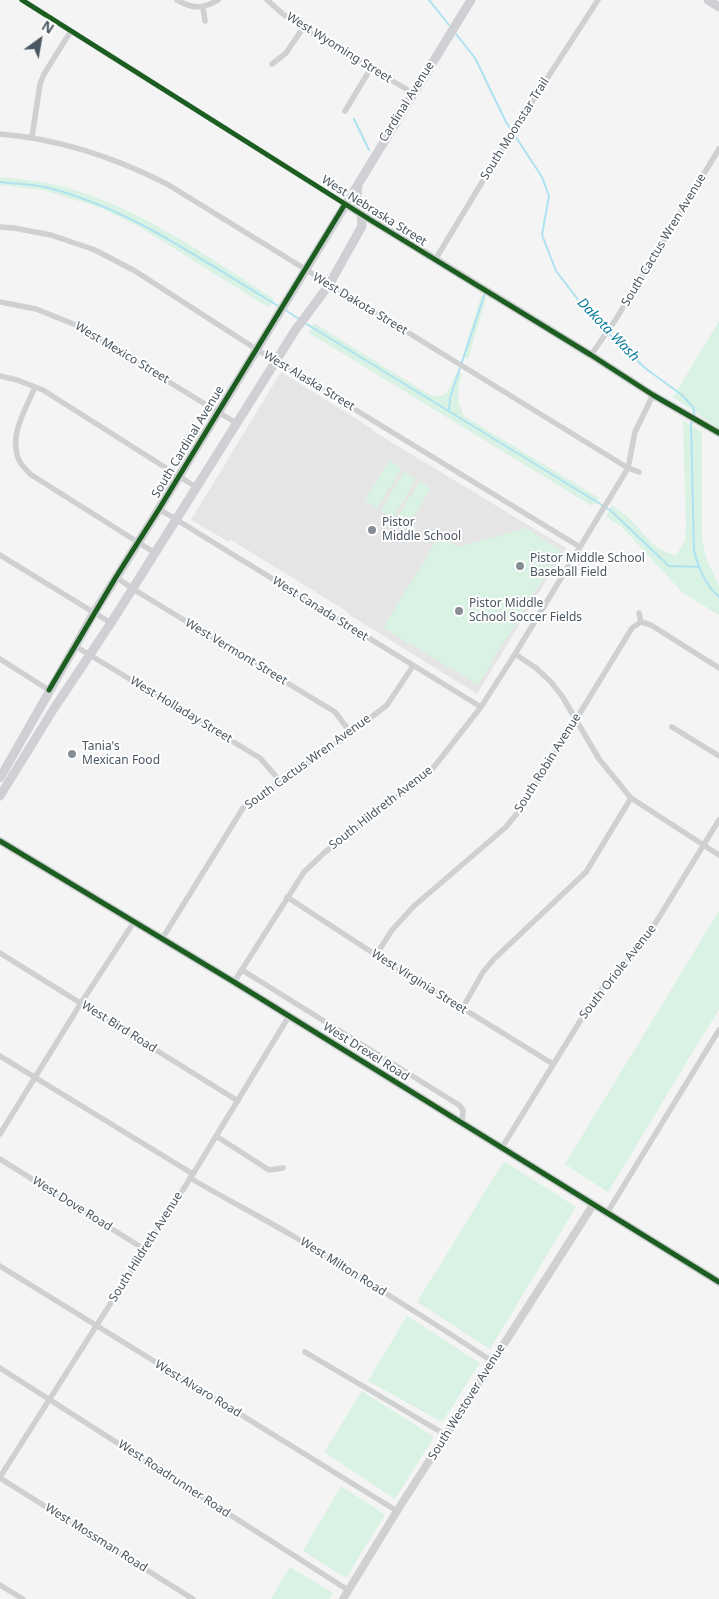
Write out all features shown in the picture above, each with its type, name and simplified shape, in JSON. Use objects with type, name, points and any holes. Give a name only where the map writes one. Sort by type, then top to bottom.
[{"type":"main road","name":"Cardinal Avenue","points":[[345,204],[471,0]]},
{"type":"main road","points":[[708,0],[719,7]]},
{"type":"main road","points":[[0,796],[133,589],[296,329],[329,285],[362,226],[361,214],[356,202],[359,181]]},
{"type":"main road","name":"South Cardinal Avenue","points":[[0,778],[3,765],[94,613],[345,204]]},
{"type":"street","name":"West Nebraska Street","points":[[22,0],[435,260],[653,395],[719,433]]},
{"type":"street","points":[[176,0],[188,6],[203,7],[218,0]]},
{"type":"street","name":"West Wyoming Street","points":[[267,0],[303,28],[413,93]]},
{"type":"street","name":"South Moonstar Trail","points":[[435,260],[517,124],[598,0]]},
{"type":"street","points":[[203,7],[205,21]]},
{"type":"street","points":[[272,64],[286,53],[303,28]]},
{"type":"street","points":[[32,137],[40,84],[44,74],[71,31]]},
{"type":"street","points":[[345,111],[371,68]]},
{"type":"street","name":"West Dakota Street","points":[[0,134],[32,137],[73,146],[139,170],[167,184],[628,468],[639,472]]},
{"type":"street","name":"South Cactus Wren Avenue","points":[[591,355],[616,318],[719,148]]},
{"type":"street","name":"West Alaska Street","points":[[0,227],[51,234],[95,250],[135,271],[256,349],[580,548]]},
{"type":"street","name":"West Mexico Street","points":[[0,302],[36,309],[76,324],[236,423]]},
{"type":"street","points":[[0,376],[17,380],[49,394],[196,487]]},
{"type":"street","points":[[35,387],[16,435],[16,450],[20,463],[30,474],[155,552]]},
{"type":"street","name":"South Hildreth Avenue","points":[[234,982],[304,872],[325,852],[430,772],[481,707],[628,468],[636,432],[653,395]]},
{"type":"street","name":"West Canada Street","points":[[159,509],[481,707]]},
{"type":"street","points":[[0,554],[111,623]]},
{"type":"street","name":"West Vermont Street","points":[[116,577],[334,712],[351,733]]},
{"type":"street","points":[[639,613],[641,622],[651,625],[719,668]]},
{"type":"street","name":"South Robin Avenue","points":[[376,955],[392,930],[414,906],[506,827],[523,806],[632,628],[641,622]]},
{"type":"street","name":"West Holladay Street","points":[[75,646],[260,758],[281,782]]},
{"type":"street","points":[[515,654],[536,668],[551,682],[562,696],[599,759],[631,798],[719,855]]},
{"type":"street","points":[[0,659],[49,690]]},
{"type":"street","name":"South Cactus Wren Avenue","points":[[162,939],[242,808],[351,733],[387,705],[413,666]]},
{"type":"street","points":[[672,727],[719,756]]},
{"type":"street","points":[[462,1009],[483,972],[494,959],[586,872],[631,798]]},
{"type":"street","name":"South Oriole Avenue","points":[[501,1148],[590,1005],[608,980],[636,952],[650,932],[719,820]]},
{"type":"street","name":"West Drexel Road","points":[[0,841],[234,982],[719,1282]]},
{"type":"street","name":"West Virginia Street","points":[[287,897],[462,1009],[553,1064]]},
{"type":"street","points":[[0,1134],[81,1003],[134,922]]},
{"type":"street","name":"West Bird Road","points":[[0,953],[238,1101]]},
{"type":"street","name":"West Drexel Road","points":[[242,970],[459,1105],[464,1110],[462,1124]]},
{"type":"street","name":"South Hildreth Avenue","points":[[0,1477],[192,1176],[289,1016]]},
{"type":"street","points":[[607,1214],[719,1030]]},
{"type":"street","name":"West Milton Road","points":[[0,1056],[192,1176],[230,1202],[292,1236],[446,1331],[492,1362]]},
{"type":"street","points":[[216,1136],[269,1170],[283,1168]]},
{"type":"street","name":"West Dove Road","points":[[0,1159],[144,1249]]},
{"type":"street","name":"South Westover Avenue","points":[[343,1599],[397,1511],[593,1205]]},
{"type":"street","name":"West Alvaro Road","points":[[0,1266],[397,1511]]},
{"type":"street","points":[[305,1352],[446,1435]]},
{"type":"street","name":"West Roadrunner Road","points":[[0,1368],[348,1590]]},
{"type":"street","name":"West Mossman Road","points":[[0,1477],[193,1599]]},
{"type":"street","points":[[0,1585],[23,1599]]},
{"type":"shaded area","name":"Pistor Middle School","points":[[281,372],[373,431],[566,548],[477,694],[231,540],[229,542],[191,520]]},
{"type":"green space","points":[[0,177],[38,181],[60,186],[117,206],[171,234],[274,299],[269,308],[143,229],[101,208],[43,190],[0,185]]},
{"type":"green space","points":[[481,296],[486,299],[468,359],[463,356]]},
{"type":"green space","points":[[719,321],[719,429],[673,397]]},
{"type":"green space","points":[[314,323],[430,395],[441,396],[447,393],[457,372],[462,374],[458,395],[464,416],[599,498],[592,506],[309,333]]},
{"type":"green space","points":[[683,421],[702,432],[702,540],[707,560],[719,586],[719,615],[683,593],[621,526],[606,517],[612,505],[628,517],[655,546],[676,555],[685,541],[686,525]]},
{"type":"green space","points":[[389,461],[402,468],[377,508],[365,500]]},
{"type":"green space","points":[[404,472],[416,479],[393,518],[381,510]]},
{"type":"green space","points":[[420,481],[431,488],[408,526],[396,519]]},
{"type":"green space","name":"Pistor Middle School Soccer Fields","points":[[526,528],[561,550],[478,685],[383,628],[439,536],[458,547]]},
{"type":"green space","points":[[719,911],[719,1009],[608,1192],[565,1164]]},
{"type":"green space","points":[[504,1161],[576,1207],[490,1349],[417,1302]]},
{"type":"green space","points":[[407,1316],[480,1363],[442,1422],[368,1381]]},
{"type":"green space","points":[[362,1391],[434,1437],[395,1499],[324,1452]]},
{"type":"green space","points":[[341,1486],[385,1515],[346,1578],[303,1551]]},
{"type":"green space","points":[[290,1567],[333,1593],[329,1599],[271,1599]]},
{"type":"waterway","name":"Dakota Wash","points":[[429,0],[449,25]]},
{"type":"waterway","name":"Dakota Wash","points":[[456,34],[475,58],[506,122],[542,177],[549,196],[542,235],[556,271],[590,315],[606,331],[645,368],[682,395],[693,407],[695,417]]},
{"type":"waterway","points":[[354,119],[369,150]]},
{"type":"waterway","points":[[0,182],[49,188],[110,210],[168,239],[280,307]]},
{"type":"waterway","points":[[449,410],[450,398],[485,293]]},
{"type":"waterway","points":[[284,309],[299,319]]},
{"type":"waterway","points":[[305,323],[610,510],[669,566],[699,567]]},
{"type":"waterway","name":"Dakota Wash","points":[[693,421],[691,423],[694,551],[703,576],[719,597]]},
{"type":"cycle path","points":[[22,0],[372,221],[653,395],[719,433]]},
{"type":"cycle path","points":[[49,690],[116,577],[345,204]]},
{"type":"cycle path","points":[[0,841],[234,982],[719,1282]]},
{"type":"place","name":"Pistor Middle School","points":[[372,530]]},
{"type":"place","name":"Pistor Middle School Baseball Field","points":[[520,566]]},
{"type":"place","name":"Pistor Middle School Soccer Fields","points":[[459,611]]},
{"type":"place","name":"Tania's Mexican Food","points":[[72,754]]}]
